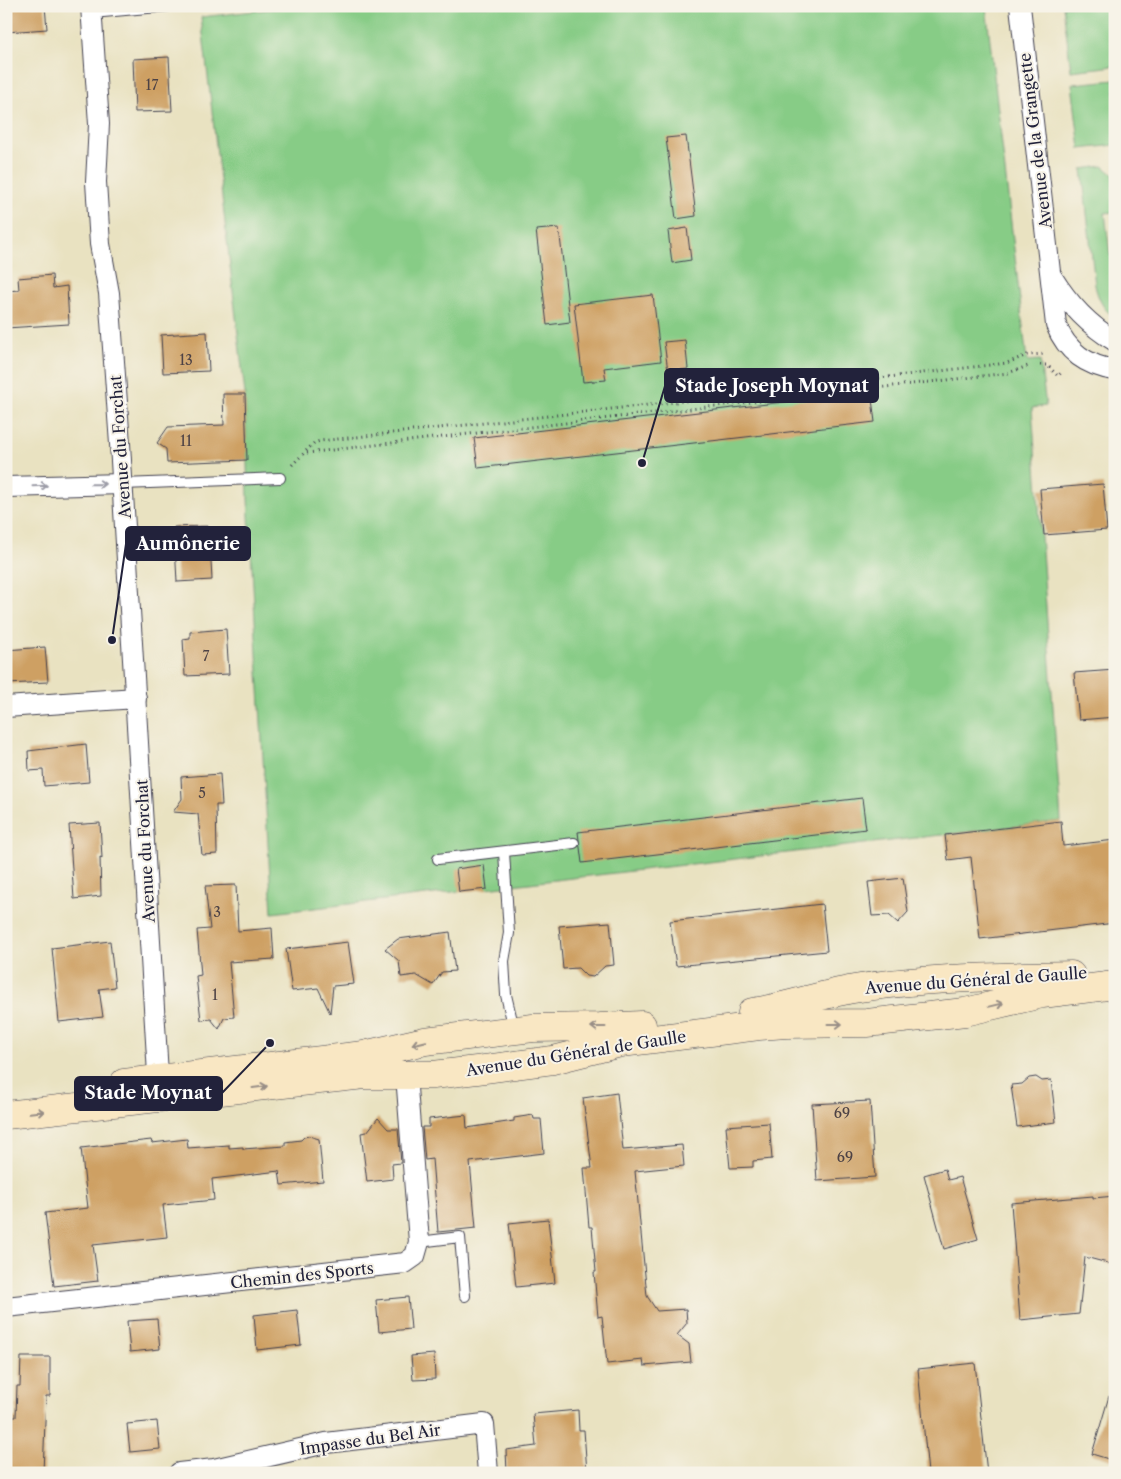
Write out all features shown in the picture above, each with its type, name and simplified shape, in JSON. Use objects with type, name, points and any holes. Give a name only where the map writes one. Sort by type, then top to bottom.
[{"type":"main road","name":"Avenue du Général de Gaulle","points":[[6,1115],[159,1088],[374,1054],[425,1041],[551,1027],[637,1026],[763,1010],[840,992],[887,985],[936,980],[1072,975],[1115,970]]},
{"type":"main road","points":[[936,980],[940,1015]]},
{"type":"main road","points":[[887,985],[891,1020]]},
{"type":"main road","name":"Avenue du Général de Gaulle","points":[[6,1097],[364,1075],[434,1075],[553,1060],[621,1043],[759,1026],[867,1023],[940,1015],[976,1010],[1054,992],[1115,985]]},
{"type":"main road","points":[[514,1030],[518,1064]]},
{"type":"main road","points":[[460,1037],[464,1071]]},
{"type":"street","name":"Avenue de la Grangette","points":[[1020,6],[1056,325],[1069,348],[1079,357],[1096,366],[1115,370]]},
{"type":"street","name":"Avenue du Forchat","points":[[91,10],[99,124],[96,182],[100,235],[110,293],[159,1088]]},
{"type":"street","name":"Avenue de la Grangette","points":[[1051,276],[1062,294],[1084,318],[1115,341]]},
{"type":"street","points":[[1062,337],[1062,330],[1065,324],[1077,318],[1084,318]]},
{"type":"street","points":[[6,486],[123,484]]},
{"type":"street","points":[[6,707],[136,698]]},
{"type":"street","points":[[406,1075],[420,1242]]},
{"type":"street","name":"Chemin des Sports","points":[[6,1307],[405,1263],[415,1256],[420,1242]]},
{"type":"street","name":"Impasse du Bel Air","points":[[180,1473],[214,1469],[326,1442],[484,1424],[488,1473]]},
{"type":"lane","points":[[91,10],[170,6]]},
{"type":"lane","points":[[123,484],[280,478]]},
{"type":"lane","points":[[438,859],[574,843]]},
{"type":"lane","points":[[504,852],[509,936],[504,961],[506,995],[514,1030]]},
{"type":"lane","points":[[420,1242],[460,1237],[464,1296]]},
{"type":"path","points":[[1028,366],[1008,373],[305,453],[320,441],[703,399],[1012,362],[1027,356],[1042,354],[1052,356]]},
{"type":"path","points":[[1040,365],[1047,365],[1058,376],[1061,373]]},
{"type":"green space","points":[[299,6],[986,6],[1027,361],[1040,360],[1046,406],[1032,408],[1061,821],[272,913],[248,499],[245,394],[201,17]]},
{"type":"green space","points":[[1063,6],[1115,6],[1115,66],[1071,71]]},
{"type":"green space","points":[[1115,80],[1115,145],[1080,149],[1072,84]]},
{"type":"green space","points":[[1103,166],[1114,175],[1115,212],[1105,213],[1110,255],[1115,254],[1115,318],[1102,303],[1095,285],[1082,169]]},
{"type":"building","points":[[6,6],[45,6],[47,29],[6,32]]},
{"type":"building","points":[[169,57],[172,111],[135,112],[133,59]]},
{"type":"building","points":[[686,136],[696,216],[676,219],[666,138]]},
{"type":"building","points":[[559,228],[570,322],[547,325],[536,230]]},
{"type":"building","points":[[687,228],[691,260],[672,263],[668,231]]},
{"type":"building","points":[[52,275],[53,288],[67,286],[69,324],[6,328],[6,291],[19,290],[18,278]]},
{"type":"building","points":[[653,295],[661,361],[604,368],[606,380],[583,382],[574,304]]},
{"type":"building","points":[[207,332],[209,371],[163,373],[161,335]]},
{"type":"building","points":[[685,340],[688,369],[668,371],[664,342]]},
{"type":"building","points":[[871,392],[875,422],[478,468],[474,438]]},
{"type":"building","points":[[223,394],[245,394],[247,460],[167,463],[166,449],[157,443],[168,427],[224,425]]},
{"type":"building","points":[[1103,484],[1107,530],[1044,535],[1040,489]]},
{"type":"building","points":[[209,526],[212,580],[177,582],[174,527]]},
{"type":"building","points":[[226,629],[229,674],[185,676],[183,639],[190,638],[190,632]]},
{"type":"building","points":[[45,647],[48,682],[6,684],[6,650]]},
{"type":"building","points":[[1115,670],[1115,717],[1079,720],[1074,673]]},
{"type":"building","points":[[86,744],[89,782],[44,786],[43,770],[29,771],[28,751]]},
{"type":"building","points":[[220,774],[222,805],[216,805],[217,854],[202,855],[198,814],[173,812],[182,799],[181,777]]},
{"type":"building","points":[[862,798],[866,829],[582,863],[578,832]]},
{"type":"building","points":[[1061,821],[1063,846],[1115,840],[1115,923],[980,939],[971,857],[948,860],[945,835]]},
{"type":"building","points":[[100,823],[102,858],[100,857],[101,896],[74,899],[69,825]]},
{"type":"building","points":[[484,865],[487,889],[459,892],[456,869]]},
{"type":"building","points":[[903,878],[908,912],[898,923],[889,915],[872,916],[868,882]]},
{"type":"building","points":[[236,885],[238,931],[272,928],[274,959],[229,962],[234,1017],[224,1018],[219,1029],[211,1019],[201,1020],[196,976],[201,975],[197,930],[210,929],[205,886]]},
{"type":"building","points":[[822,904],[827,951],[676,966],[670,921]]},
{"type":"building","points":[[610,922],[614,965],[605,966],[593,977],[586,976],[578,968],[563,969],[559,926]]},
{"type":"building","points":[[450,932],[455,971],[442,972],[433,985],[416,975],[401,977],[399,961],[385,949],[398,939]]},
{"type":"building","points":[[110,941],[115,987],[99,989],[103,1017],[59,1022],[52,948]]},
{"type":"building","points":[[348,942],[354,984],[333,986],[330,1013],[318,988],[292,991],[286,949]]},
{"type":"building","points":[[1036,1077],[1042,1081],[1051,1080],[1056,1122],[1017,1127],[1011,1085],[1022,1084],[1029,1078]]},
{"type":"building","points":[[617,1093],[623,1150],[682,1145],[684,1166],[635,1171],[647,1296],[657,1311],[686,1309],[687,1323],[677,1335],[689,1344],[691,1362],[644,1366],[643,1360],[607,1364],[602,1316],[598,1317],[592,1227],[589,1227],[584,1168],[592,1168],[583,1098]]},
{"type":"building","points":[[870,1101],[875,1177],[817,1181],[812,1104]]},
{"type":"building","points":[[466,1115],[467,1128],[514,1121],[514,1118],[533,1115],[534,1119],[541,1119],[544,1153],[470,1162],[476,1228],[438,1232],[432,1159],[425,1160],[422,1127],[429,1127],[429,1119]]},
{"type":"building","points":[[378,1118],[388,1129],[398,1129],[401,1163],[392,1164],[393,1179],[367,1182],[361,1133],[367,1132]]},
{"type":"building","points":[[769,1123],[772,1159],[753,1161],[753,1167],[730,1168],[726,1126]]},
{"type":"building","points":[[309,1136],[319,1139],[323,1181],[281,1185],[279,1171],[212,1179],[214,1200],[163,1205],[167,1237],[93,1245],[98,1281],[54,1286],[45,1213],[88,1208],[81,1148],[151,1140],[152,1143],[187,1139],[188,1148],[229,1145],[229,1148],[243,1147],[243,1149],[285,1146],[285,1142],[301,1140]]},
{"type":"building","points":[[945,1169],[948,1180],[960,1177],[978,1239],[944,1249],[924,1175]]},
{"type":"building","points":[[1093,1196],[1093,1198],[1115,1196],[1115,1265],[1085,1257],[1079,1314],[1020,1320],[1011,1203]]},
{"type":"building","points":[[548,1219],[555,1283],[516,1287],[509,1223]]},
{"type":"building","points":[[408,1297],[411,1329],[379,1332],[376,1300]]},
{"type":"building","points":[[297,1310],[301,1345],[257,1350],[254,1315]]},
{"type":"building","points":[[157,1319],[160,1349],[130,1352],[127,1321]]},
{"type":"building","points":[[434,1354],[435,1379],[413,1380],[411,1356]]},
{"type":"building","points":[[21,1357],[50,1357],[50,1396],[46,1396],[43,1473],[8,1473],[10,1417],[16,1417],[17,1386],[20,1386]]},
{"type":"building","points":[[975,1363],[987,1473],[928,1473],[918,1369]]},
{"type":"building","points":[[1109,1396],[1115,1396],[1115,1461],[1092,1454]]},
{"type":"building","points":[[578,1410],[579,1430],[584,1430],[587,1473],[507,1473],[506,1450],[536,1446],[533,1414]]},
{"type":"building","points":[[157,1421],[160,1449],[130,1452],[127,1424]]},
{"type":"place","name":"Stade Joseph Moynat","points":[[642,463]]},
{"type":"place","name":"Aumônerie","points":[[112,640]]},
{"type":"place","name":"Stade Moynat","points":[[270,1043]]}]
